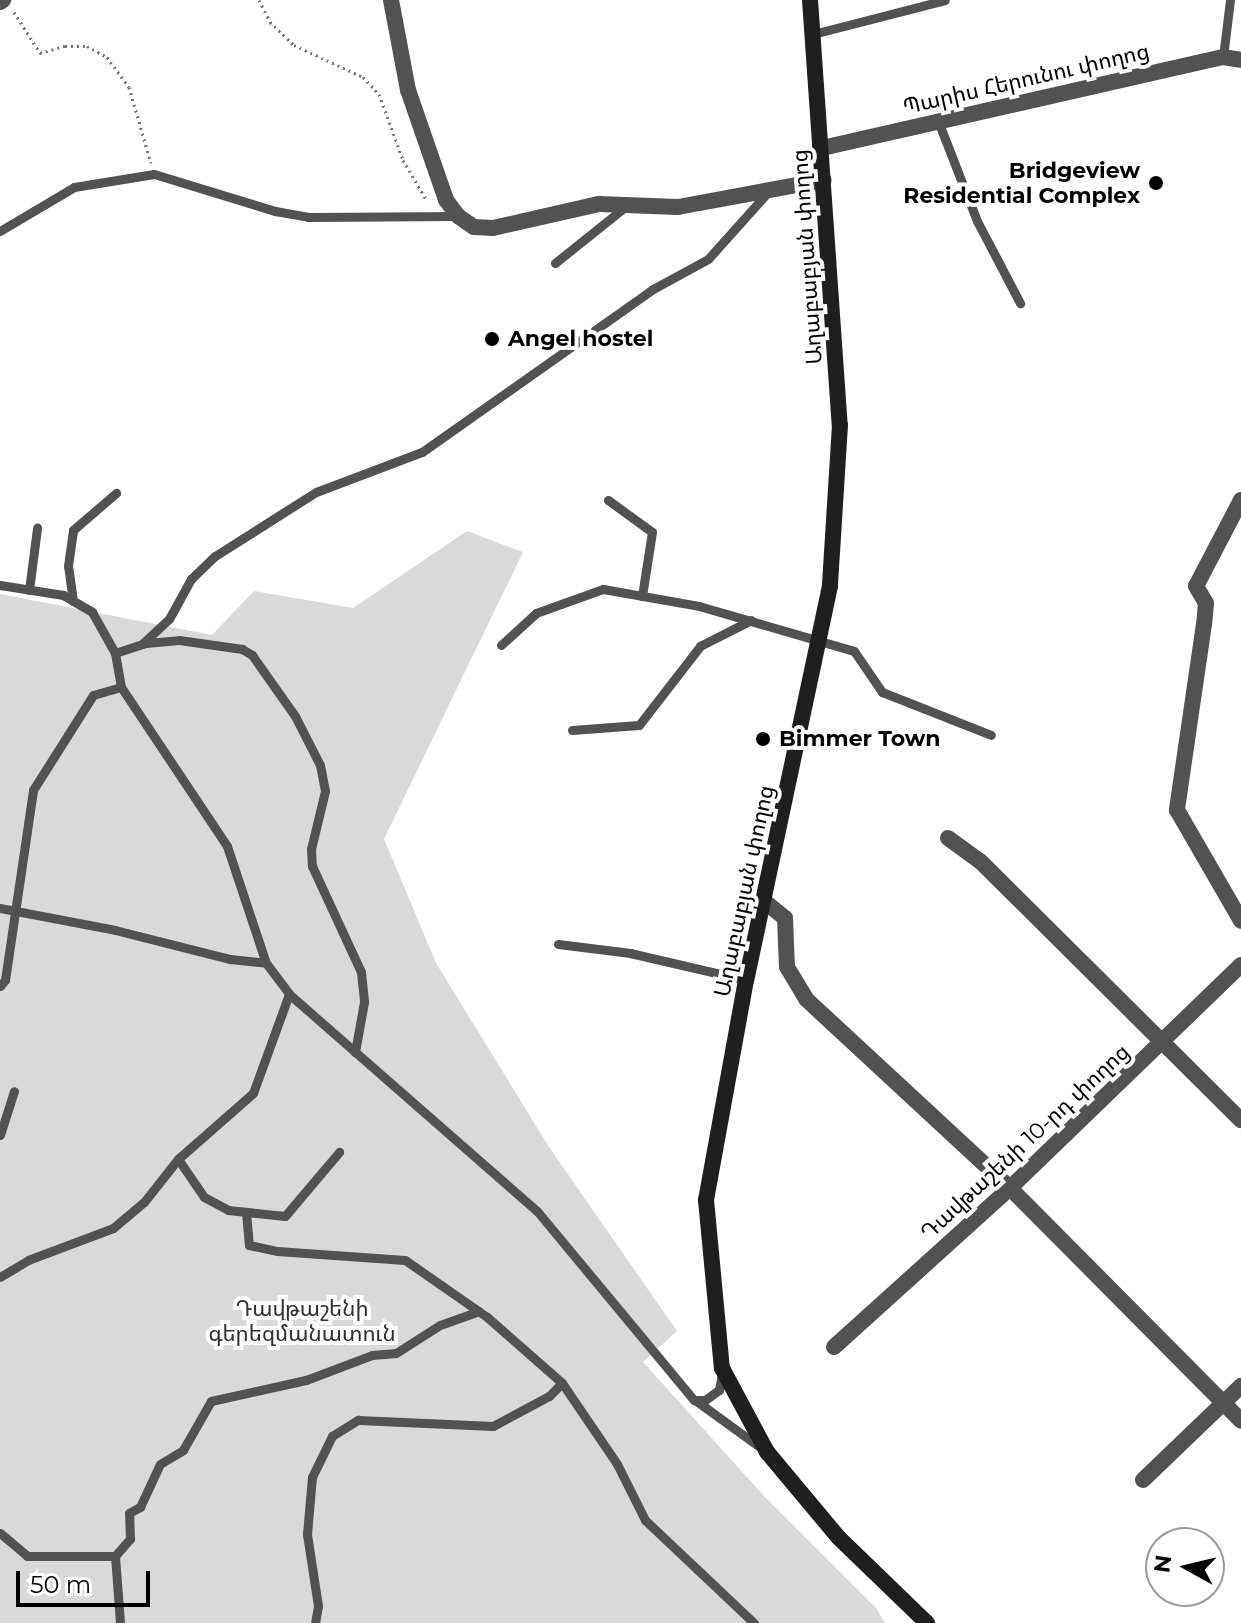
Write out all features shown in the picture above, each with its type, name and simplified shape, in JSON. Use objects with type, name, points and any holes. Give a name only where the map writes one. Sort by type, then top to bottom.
[{"type":"street","points":[[391,0],[408,90],[446,200],[458,216],[474,227],[493,228],[599,204],[678,207],[824,180]]},
{"type":"street","name":"Աղաբաբյան փողոց","points":[[810,0],[840,425],[830,586],[746,980],[706,1200],[722,1368],[767,1452],[838,1537],[927,1623]]},
{"type":"street","name":"Պարիս Հերունու փողոց","points":[[822,148],[1223,57],[1241,60]]},
{"type":"street","points":[[1241,500],[1196,586],[1206,603],[1177,810],[1241,921]]},
{"type":"street","points":[[948,838],[980,861],[1241,1120]]},
{"type":"street","points":[[764,901],[785,918],[787,967],[794,984],[806,999],[1010,1188],[1241,1421]]},
{"type":"street","name":"Դավթաշենի 10-րդ փողոց","points":[[834,1347],[1010,1188],[1165,1042],[1241,965]]},
{"type":"street","points":[[1143,1480],[1241,1386]]},
{"type":"lane","points":[[813,34],[945,0]]},
{"type":"lane","points":[[1223,57],[1230,0]]},
{"type":"lane","points":[[938,121],[977,221],[1020,303]]},
{"type":"lane","points":[[0,231],[74,187],[154,174],[275,211],[308,217],[458,216]]},
{"type":"lane","points":[[142,644],[169,619],[191,579],[215,556],[316,492],[422,452],[653,289],[708,259],[770,190]]},
{"type":"lane","points":[[555,263],[625,207]]},
{"type":"lane","points":[[73,601],[68,566],[69,540],[73,530],[116,493]]},
{"type":"lane","points":[[608,500],[652,532],[642,596]]},
{"type":"lane","points":[[29,590],[37,528]]},
{"type":"lane","points":[[0,585],[63,595],[92,612],[115,653],[121,687],[227,846],[266,963],[289,994],[537,1211],[694,1400],[767,1452]]},
{"type":"lane","points":[[501,645],[536,613],[603,589],[699,606],[854,651],[882,692],[991,735]]},
{"type":"lane","points":[[572,730],[639,725],[700,646],[751,620]]},
{"type":"lane","points":[[115,653],[142,644],[179,640],[242,649],[252,655],[301,728],[320,765],[325,791],[311,849],[312,866],[361,972],[364,1002],[355,1052]]},
{"type":"lane","points":[[0,986],[5,980],[33,790],[93,695],[121,687]]},
{"type":"lane","points":[[0,908],[16,909],[230,959],[266,963]]},
{"type":"lane","points":[[558,944],[630,953],[746,980]]},
{"type":"lane","points":[[0,1277],[28,1260],[113,1228],[144,1202],[178,1159],[253,1093],[289,994]]},
{"type":"lane","points":[[0,1135],[14,1091]]},
{"type":"lane","points":[[178,1159],[204,1197],[228,1210],[285,1216],[339,1152]]},
{"type":"lane","points":[[246,1212],[249,1245],[277,1251],[405,1260],[479,1311],[562,1383],[617,1464],[645,1520],[754,1623]]},
{"type":"lane","points":[[120,1623],[115,1556],[130,1539],[129,1513],[140,1507],[160,1464],[183,1450],[211,1401],[306,1380],[372,1355],[396,1353],[440,1325],[479,1311]]},
{"type":"lane","points":[[694,1400],[705,1400],[719,1390],[722,1368]]},
{"type":"lane","points":[[315,1623],[318,1606],[307,1534],[308,1520],[312,1477],[332,1436],[358,1420],[493,1426],[549,1396],[562,1383]]},
{"type":"lane","points":[[0,1533],[27,1556],[115,1556]]},
{"type":"path","points":[[259,0],[270,22],[294,45],[363,77],[379,94],[403,160],[436,217]]},
{"type":"path","points":[[3,1],[40,53],[65,46],[87,46],[107,57],[129,87],[154,174]]},
{"type":"green space","name":"Դավթաշենի գերեզմանատուն","points":[[467,531],[523,552],[384,839],[436,963],[549,1147],[677,1331],[643,1362],[764,1496],[876,1608],[885,1623],[0,1623],[0,594],[212,635],[254,591],[353,608]]},
{"type":"place","name":"Bridgeview Residential Complex","points":[[1156,183]]},
{"type":"place","name":"Angel hostel","points":[[492,339]]},
{"type":"place","name":"Bimmer Town","points":[[763,739]]}]
